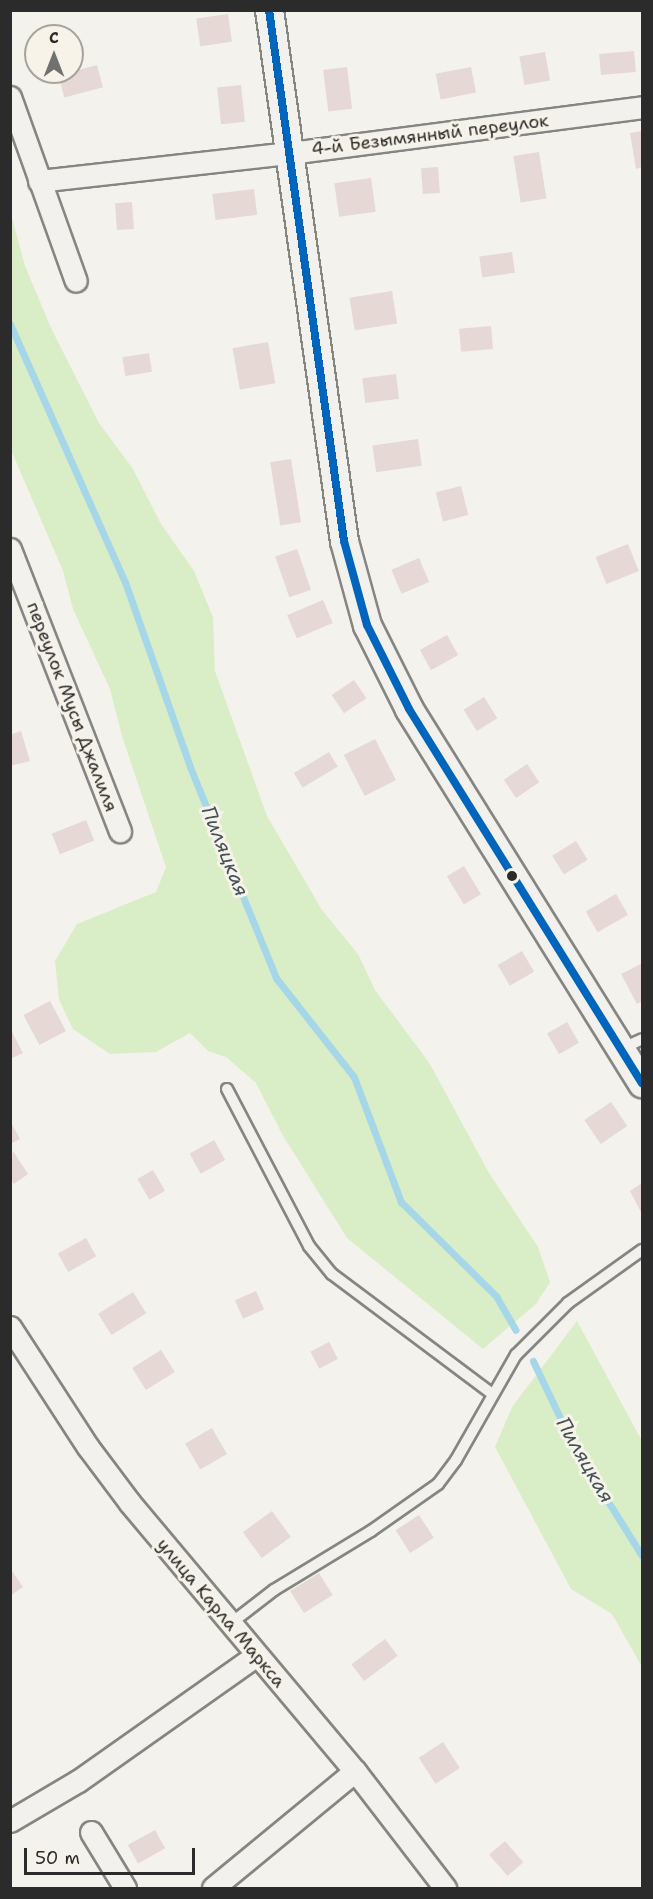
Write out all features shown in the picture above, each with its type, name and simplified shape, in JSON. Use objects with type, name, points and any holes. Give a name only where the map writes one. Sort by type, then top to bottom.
[{"type":"street","points":[[269,10],[344,541],[367,625],[408,709],[632,1044],[642,1084]]},
{"type":"street","points":[[10,97],[21,158],[39,181],[76,282]]},
{"type":"street","name":"4-й Безымянный переулок","points":[[39,181],[290,153],[642,107]]},
{"type":"street","name":"переулок Мусы Джалиля","points":[[10,549],[120,831]]},
{"type":"street","name":"улица Карла Маркса","points":[[10,1328],[88,1447],[255,1656],[355,1772],[445,1888]]},
{"type":"street","points":[[10,1821],[78,1781],[255,1656]]},
{"type":"street","points":[[213,1888],[355,1772]]},
{"type":"street","points":[[91,1832],[125,1888]]},
{"type":"lane","points":[[227,1089],[309,1246],[332,1274],[491,1393]]},
{"type":"lane","points":[[230,1624],[274,1590],[371,1531],[438,1484],[456,1460],[491,1393],[516,1354],[551,1319],[642,1251]]},
{"type":"green space","points":[[11,214],[25,266],[51,328],[99,423],[133,469],[161,524],[194,571],[213,617],[215,671],[267,816],[322,910],[358,954],[375,990],[430,1064],[489,1173],[538,1247],[550,1282],[536,1304],[483,1349],[347,1238],[282,1134],[256,1083],[226,1057],[208,1051],[190,1033],[156,1052],[110,1054],[73,1029],[59,1000],[55,961],[77,924],[156,892],[166,867],[122,736],[110,689],[73,609],[63,571],[11,450]]},
{"type":"green space","points":[[577,1321],[642,1441],[642,1667],[612,1614],[571,1589],[495,1447],[512,1407]]},
{"type":"building","points":[[228,14],[232,42],[200,46],[196,18]]},
{"type":"building","points":[[634,51],[636,72],[601,75],[599,54]]},
{"type":"building","points":[[545,52],[550,81],[524,85],[519,57]]},
{"type":"building","points":[[97,65],[103,87],[64,98],[61,84],[84,84],[84,68]]},
{"type":"building","points":[[347,67],[352,109],[328,112],[323,70]]},
{"type":"building","points":[[471,67],[476,93],[441,99],[436,74]]},
{"type":"building","points":[[241,85],[245,122],[221,124],[217,88]]},
{"type":"building","points":[[642,131],[642,167],[636,169],[630,133]]},
{"type":"building","points":[[539,152],[546,198],[521,202],[513,156]]},
{"type":"building","points":[[438,167],[440,193],[423,194],[421,168]]},
{"type":"building","points":[[371,178],[376,212],[339,217],[334,183]]},
{"type":"building","points":[[254,189],[257,215],[215,220],[212,194]]},
{"type":"building","points":[[132,202],[134,229],[117,230],[115,203]]},
{"type":"building","points":[[512,252],[515,273],[482,277],[479,257]]},
{"type":"building","points":[[392,291],[397,324],[355,330],[350,298]]},
{"type":"building","points":[[491,326],[493,349],[461,352],[459,329]]},
{"type":"building","points":[[268,342],[275,383],[240,390],[233,348]]},
{"type":"building","points":[[149,353],[152,372],[125,376],[122,357]]},
{"type":"building","points":[[396,374],[399,399],[365,403],[362,378]]},
{"type":"building","points":[[418,439],[422,466],[376,472],[372,445]]},
{"type":"building","points":[[291,459],[301,522],[280,525],[270,462]]},
{"type":"building","points":[[461,486],[468,515],[443,521],[436,492]]},
{"type":"building","points":[[628,544],[639,571],[606,584],[596,557]]},
{"type":"building","points":[[297,549],[311,590],[289,597],[275,556]]},
{"type":"building","points":[[419,558],[429,582],[402,594],[391,570]]},
{"type":"building","points":[[323,600],[333,623],[297,638],[287,615]]},
{"type":"building","points":[[447,635],[458,655],[431,670],[420,650]]},
{"type":"building","points":[[354,680],[366,698],[344,713],[332,695]]},
{"type":"building","points":[[484,697],[497,718],[477,731],[464,710]]},
{"type":"building","points":[[21,731],[30,761],[10,766],[10,735]]},
{"type":"building","points":[[375,739],[396,780],[365,796],[344,755]]},
{"type":"building","points":[[329,752],[338,767],[303,788],[294,773]]},
{"type":"building","points":[[527,764],[539,782],[516,798],[504,780]]},
{"type":"building","points":[[86,820],[94,840],[60,854],[52,834]]},
{"type":"building","points":[[576,841],[588,860],[564,874],[552,856]]},
{"type":"building","points":[[464,866],[481,894],[464,905],[447,876]]},
{"type":"building","points":[[616,894],[628,915],[598,932],[586,912]]},
{"type":"building","points":[[522,951],[534,972],[510,986],[498,965]]},
{"type":"building","points":[[641,964],[642,1001],[637,1004],[621,974]]},
{"type":"building","points":[[50,1001],[66,1031],[39,1045],[24,1015]]},
{"type":"building","points":[[567,1022],[579,1043],[559,1054],[547,1034]]},
{"type":"building","points":[[10,1028],[23,1053],[10,1059]]},
{"type":"building","points":[[611,1102],[627,1126],[601,1144],[584,1120]]},
{"type":"building","points":[[10,1121],[20,1139],[10,1144]]},
{"type":"building","points":[[214,1140],[225,1160],[201,1174],[190,1154]]},
{"type":"building","points":[[13,1151],[28,1174],[14,1184],[10,1179]]},
{"type":"building","points":[[153,1170],[165,1191],[149,1200],[137,1179]]},
{"type":"building","points":[[642,1183],[642,1214],[630,1191]]},
{"type":"building","points":[[86,1238],[96,1256],[68,1272],[58,1254]]},
{"type":"building","points":[[256,1291],[264,1309],[243,1319],[235,1300]]},
{"type":"building","points":[[133,1292],[146,1313],[111,1335],[98,1314]]},
{"type":"building","points":[[329,1342],[338,1359],[319,1369],[310,1352]]},
{"type":"building","points":[[161,1350],[175,1372],[146,1390],[132,1368]]},
{"type":"building","points":[[212,1428],[227,1454],[200,1469],[185,1444]]},
{"type":"building","points":[[272,1511],[291,1537],[262,1558],[243,1532]]},
{"type":"building","points":[[419,1515],[434,1538],[410,1553],[396,1530]]},
{"type":"building","points":[[10,1568],[23,1587],[10,1596]]},
{"type":"building","points":[[319,1573],[333,1595],[304,1613],[290,1591]]},
{"type":"building","points":[[385,1639],[398,1656],[364,1681],[351,1664]]},
{"type":"building","points":[[443,1742],[460,1768],[436,1784],[419,1758]]},
{"type":"building","points":[[155,1830],[165,1848],[138,1863],[128,1845]]},
{"type":"building","points":[[505,1841],[523,1862],[508,1876],[489,1855]]},
{"type":"waterway","name":"Пиляцкая","points":[[10,324],[125,582],[190,767],[276,978],[354,1077],[401,1202],[496,1296],[516,1330]]},
{"type":"waterway","name":"Пиляцкая","points":[[533,1361],[574,1447],[642,1556]]},
{"type":"transit line","points":[[269,10],[344,541],[367,625],[409,709],[642,1084]]}]
